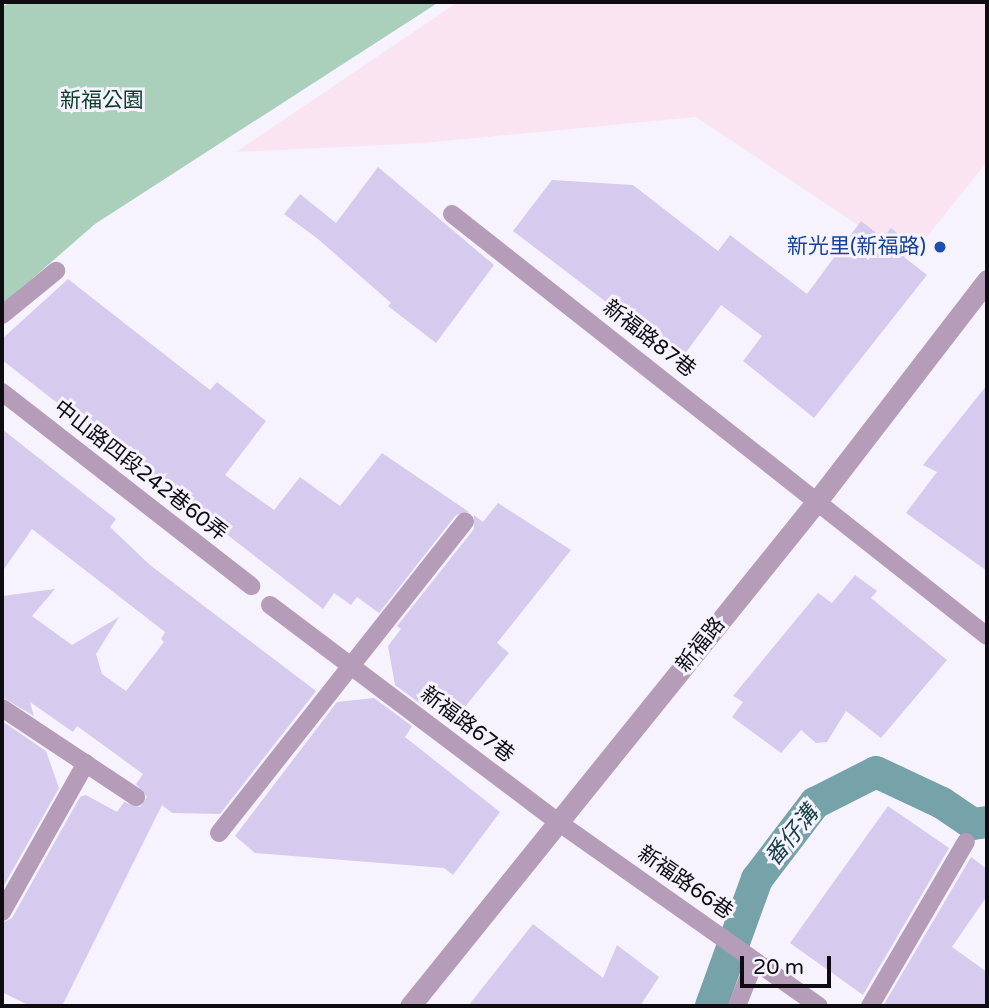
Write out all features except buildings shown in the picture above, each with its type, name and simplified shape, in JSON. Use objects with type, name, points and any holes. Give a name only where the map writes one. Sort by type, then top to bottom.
[{"type":"street","name":"新福路","points":[[410,1006],[817,501],[987,280]]},
{"type":"lane","name":"新福路87巷","points":[[452,214],[987,636]]},
{"type":"lane","points":[[2,315],[56,271]]},
{"type":"lane","name":"中山路四段242巷60弄","points":[[2,392],[251,586]]},
{"type":"lane","points":[[219,833],[349,665],[465,522]]},
{"type":"lane","name":"新福路67巷","points":[[270,605],[558,822]]},
{"type":"lane","points":[[2,708],[136,797]]},
{"type":"lane","points":[[2,912],[86,763]]},
{"type":"lane","name":"新福路66巷","points":[[558,822],[819,1006]]},
{"type":"lane","points":[[870,1006],[966,842]]},
{"type":"lane","points":[[737,1006],[755,961]]},
{"type":"shaded area","points":[[458,2],[987,2],[987,162],[909,259],[696,117],[423,143],[236,152]]},
{"type":"green space","name":"新福公園","points":[[11,2],[439,2],[95,224],[2,305],[2,7]]},
{"type":"waterway","name":"番仔溝","points":[[711,1006],[757,879],[815,803],[876,772],[942,803],[973,824],[987,822]]},
{"type":"place","name":"新光里(新福路)","points":[[940,247]]}]
